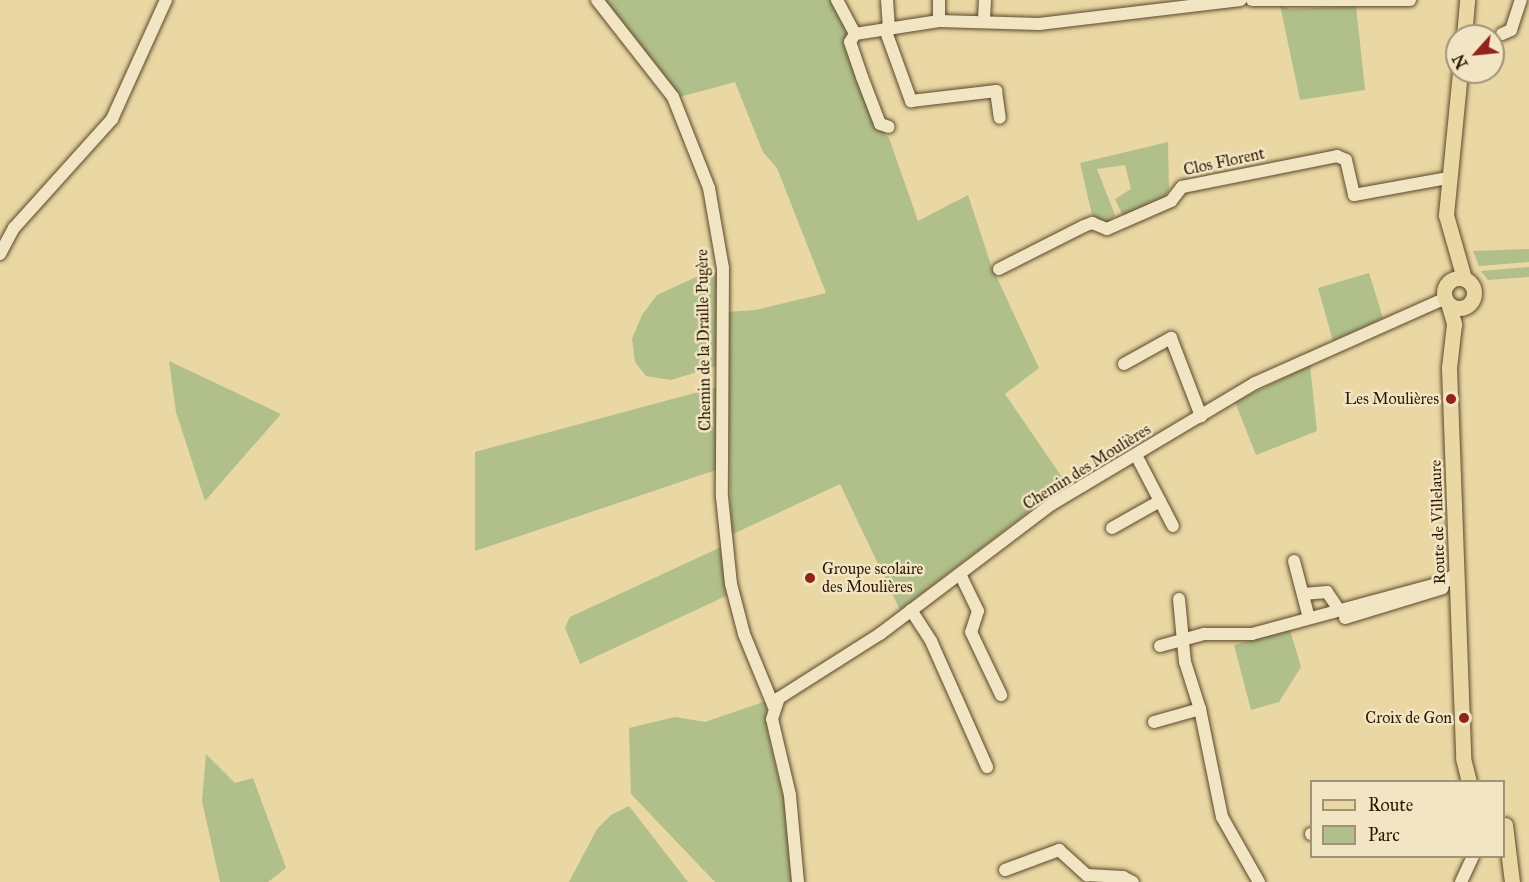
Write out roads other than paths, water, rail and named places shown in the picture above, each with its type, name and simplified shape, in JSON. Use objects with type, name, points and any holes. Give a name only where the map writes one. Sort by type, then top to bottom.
[{"type":"main road","points":[[1465,24],[1467,0]]},
{"type":"main road","points":[[1452,304],[1457,279],[1450,240],[1448,178],[1459,84]]},
{"type":"main road","points":[[1452,304],[1474,292],[1457,279]]},
{"type":"main road","name":"Route de Villelaure","points":[[1452,304],[1454,324],[1449,368],[1458,572],[1444,587],[1464,718],[1479,780]]},
{"type":"main road","name":"Route de Villelaure","points":[[1464,718],[1463,758],[1468,780]]},
{"type":"main road","points":[[1505,832],[1512,882]]},
{"type":"street","points":[[0,254],[14,228],[112,119],[166,0]]},
{"type":"street","name":"Chemin de la Draille Pugère","points":[[597,0],[673,97],[709,188],[723,268],[722,497],[731,584],[744,634],[774,707],[772,719],[790,795],[798,882]]},
{"type":"street","points":[[837,0],[855,34]]},
{"type":"street","points":[[887,0],[887,29],[911,101],[996,91],[1000,118]]},
{"type":"street","points":[[939,0],[939,21]]},
{"type":"street","points":[[984,19],[985,0]]},
{"type":"street","points":[[889,127],[880,124],[862,77],[850,42],[855,34],[939,21],[984,19],[1039,24],[1171,3],[1241,0]]},
{"type":"street","points":[[1252,0],[1319,2],[1410,0]]},
{"type":"street","points":[[1505,33],[1511,30],[1521,0]]},
{"type":"street","name":"Clos Florent","points":[[999,269],[1084,226],[1092,223],[1107,229],[1171,201],[1176,190],[1193,184],[1337,156],[1346,160],[1354,195],[1448,178]]},
{"type":"street","name":"Chemin des Moulières","points":[[774,707],[779,698],[911,610],[1052,504],[1255,383],[1452,304]]},
{"type":"street","points":[[1124,364],[1171,338],[1201,416]]},
{"type":"street","points":[[1136,455],[1173,526]]},
{"type":"street","points":[[1112,528],[1160,501]]},
{"type":"street","points":[[1294,561],[1309,618]]},
{"type":"street","points":[[1160,646],[1185,637],[1238,636],[1309,618],[1342,614],[1444,587],[1458,572]]},
{"type":"street","points":[[960,574],[978,611],[971,632],[1000,695]]},
{"type":"street","points":[[1303,594],[1327,592],[1342,614]]},
{"type":"street","points":[[1179,599],[1185,637],[1185,662],[1200,709],[1222,817],[1259,882]]},
{"type":"street","points":[[911,610],[931,641],[987,767]]},
{"type":"street","points":[[1154,722],[1200,709]]},
{"type":"street","points":[[1005,870],[1059,850],[1088,875],[1123,877],[1133,882]]},
{"type":"street","points":[[1461,882],[1472,858]]},
{"type":"place","name":"Les Moulières","points":[[1451,399]]},
{"type":"place","name":"Groupe scolaire des Moulières","points":[[810,578]]},
{"type":"place","name":"Croix de Gon","points":[[1464,718]]}]
